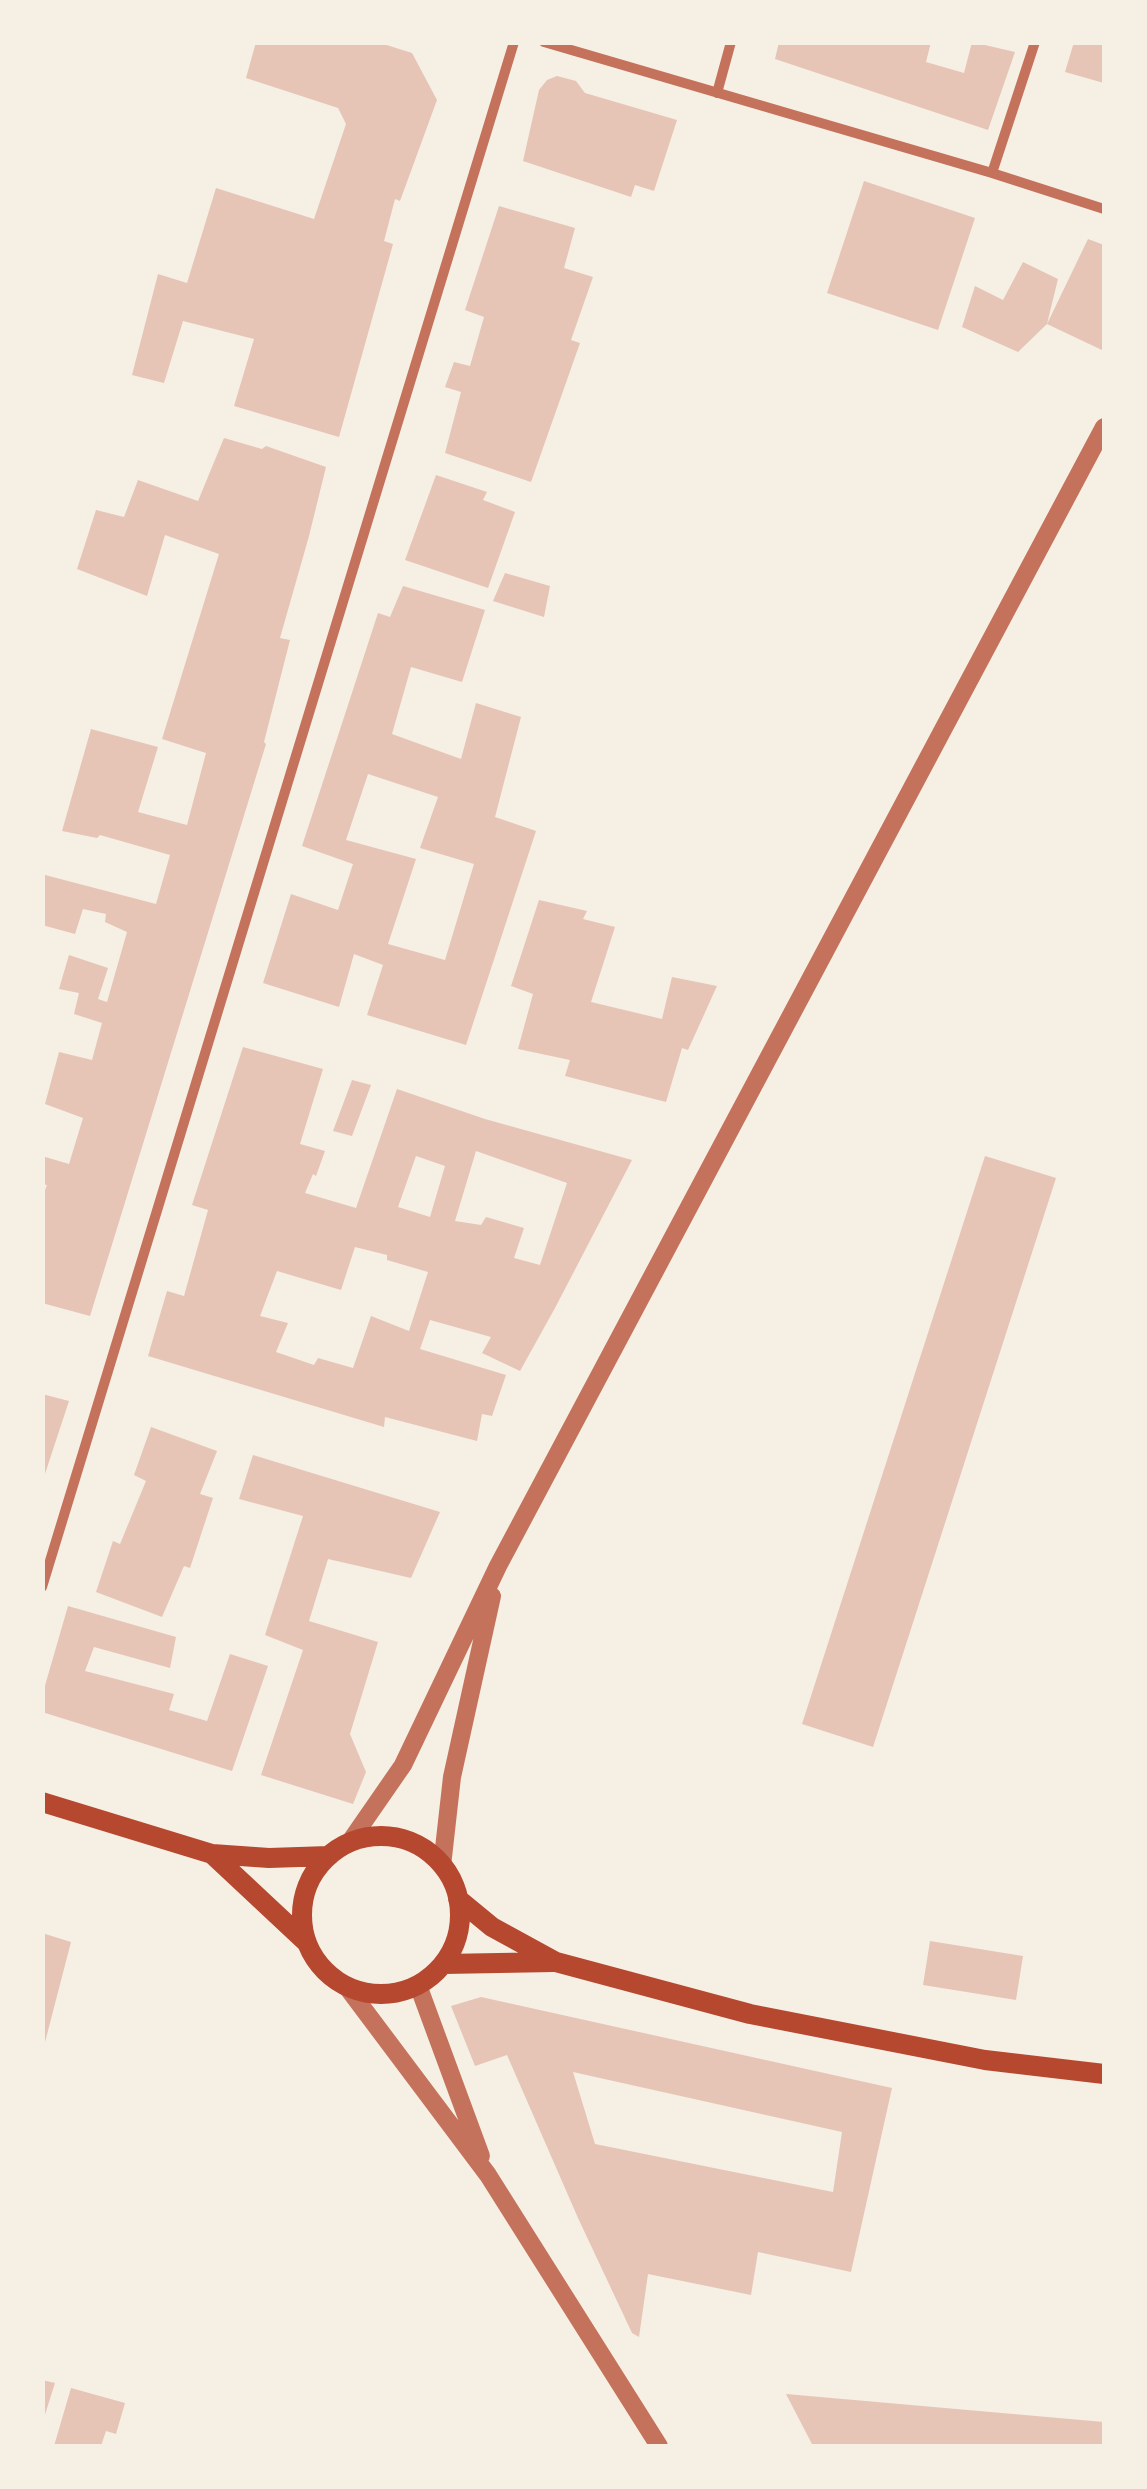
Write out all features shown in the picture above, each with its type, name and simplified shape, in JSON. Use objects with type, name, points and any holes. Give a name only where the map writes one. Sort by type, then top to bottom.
[{"type":"main road","points":[[42,1802],[212,1854],[269,1858],[329,1856]]},
{"type":"main road","points":[[212,1854],[306,1942],[330,1976],[364,1993],[401,1992],[432,1976],[444,1964],[460,1922],[452,1881],[423,1848],[399,1838],[374,1836],[349,1843],[329,1856],[314,1873],[304,1896],[306,1942]]},
{"type":"main road","points":[[458,1899],[492,1927],[556,1962],[770,2018],[985,2060],[1104,2074]]},
{"type":"main road","points":[[444,1964],[556,1962]]},
{"type":"street","points":[[42,1587],[514,42]]},
{"type":"street","points":[[544,42],[1104,209]]},
{"type":"street","points":[[717,92],[731,42]]},
{"type":"street","points":[[992,173],[1035,42]]},
{"type":"street","points":[[349,1843],[403,1765],[498,1566],[1104,427]]},
{"type":"street","points":[[442,1866],[452,1776],[498,1566]]},
{"type":"street","points":[[418,1985],[488,2175]]},
{"type":"street","points":[[347,1986],[488,2175],[659,2446]]},
{"type":"building","points":[[256,42],[377,42],[412,53],[437,100],[400,201],[395,199],[384,241],[393,244],[339,437],[234,406],[254,339],[183,321],[164,383],[132,375],[158,274],[187,283],[216,188],[314,219],[346,124],[338,108],[246,78]]},
{"type":"building","points":[[779,42],[931,42],[926,62],[964,73],[972,42],[1015,52],[988,130],[775,59]]},
{"type":"building","points":[[1074,42],[1104,42],[1104,83],[1065,72]]},
{"type":"building","points":[[557,76],[576,81],[585,93],[677,120],[654,191],[635,185],[631,197],[523,161],[539,90]]},
{"type":"building","points":[[864,181],[975,218],[938,330],[827,293]]},
{"type":"building","points":[[499,206],[575,228],[564,268],[593,277],[571,340],[580,343],[531,482],[445,453],[461,392],[445,387],[454,362],[470,366],[484,317],[465,310]]},
{"type":"building","points":[[1088,239],[1104,245],[1104,351],[1047,324]]},
{"type":"building","points":[[1023,262],[1058,279],[1047,324],[1018,352],[962,327],[975,286],[1003,300]]},
{"type":"building","points":[[224,438],[262,449],[266,446],[326,467],[280,638],[290,640],[266,744],[90,1316],[42,1303],[42,1198],[47,1185],[42,1184],[42,1156],[69,1164],[83,1118],[45,1104],[59,1052],[92,1060],[102,1023],[74,1014],[79,993],[59,989],[69,955],[108,968],[98,999],[107,1002],[127,932],[105,922],[106,914],[83,909],[75,934],[42,925],[42,882],[45,875],[156,904],[170,855],[100,835],[97,838],[62,831],[91,729],[158,747],[138,812],[187,825],[206,753],[162,739],[219,554],[165,535],[147,596],[77,569],[96,510],[124,517],[138,480],[198,501]]},
{"type":"building","points":[[436,475],[487,492],[483,500],[515,512],[488,588],[405,560]]},
{"type":"building","points":[[505,573],[550,586],[544,617],[493,601]]},
{"type":"building","points":[[403,586],[485,610],[462,682],[411,667],[392,734],[461,759],[476,703],[521,717],[495,817],[536,831],[466,1045],[367,1015],[383,965],[354,954],[339,1007],[263,983],[291,894],[338,910],[353,864],[302,846],[378,613],[390,617]],"holes":[[[368,774],[438,797],[420,848],[474,864],[445,960],[388,944],[416,859],[346,840]]]},
{"type":"building","points":[[539,900],[587,911],[583,919],[615,927],[591,1002],[662,1019],[672,977],[717,986],[688,1050],[682,1048],[666,1102],[565,1076],[570,1060],[518,1049],[533,994],[511,986]]},
{"type":"building","points":[[243,1047],[323,1069],[300,1144],[325,1151],[305,1193],[356,1208],[397,1089],[485,1119],[632,1160],[520,1371],[482,1353],[491,1337],[430,1320],[420,1349],[506,1375],[492,1416],[482,1414],[477,1441],[385,1417],[384,1427],[148,1356],[167,1291],[184,1296],[208,1210],[192,1205]],"holes":[[[476,1151],[567,1183],[540,1265],[514,1258],[524,1228],[486,1217],[481,1225],[455,1221]],[[416,1156],[445,1166],[430,1217],[398,1207]],[[355,1247],[428,1272],[409,1331],[371,1316],[353,1368],[318,1358],[314,1365],[276,1352],[288,1323],[260,1316],[277,1271],[341,1290]]]},
{"type":"building","points":[[352,1080],[371,1085],[352,1136],[333,1131]]},
{"type":"building","points":[[985,1156],[1056,1178],[873,1747],[802,1724]]},
{"type":"building","points":[[42,1394],[69,1401],[43,1480],[42,1479]]},
{"type":"building","points":[[151,1427],[217,1451],[200,1494],[213,1498],[190,1568],[184,1566],[162,1617],[96,1592],[113,1541],[120,1544],[146,1481],[134,1475]]},
{"type":"building","points":[[253,1455],[440,1512],[411,1578],[328,1559],[309,1621],[378,1642],[350,1734],[366,1772],[353,1804],[261,1775],[303,1650],[265,1635],[303,1516],[239,1499]]},
{"type":"building","points":[[68,1606],[176,1637],[170,1668],[94,1647],[85,1671],[174,1694],[169,1710],[207,1721],[230,1654],[268,1666],[232,1771],[42,1712],[42,1696]]},
{"type":"building","points":[[42,1933],[71,1942],[44,2046],[42,2046]]},
{"type":"building","points":[[930,1941],[1023,1956],[1016,2000],[923,1985]]},
{"type":"building","points":[[481,1997],[892,2088],[851,2272],[758,2252],[751,2295],[648,2274],[639,2337],[632,2333],[507,2055],[475,2066],[451,2006]],"holes":[[[573,2072],[842,2132],[833,2192],[595,2144]]]},
{"type":"building","points":[[42,2380],[55,2383],[43,2421],[42,2421]]},
{"type":"building","points":[[71,2388],[125,2403],[116,2434],[106,2431],[101,2446],[54,2446]]},
{"type":"building","points":[[786,2394],[1104,2422],[1104,2446],[813,2446]]}]
